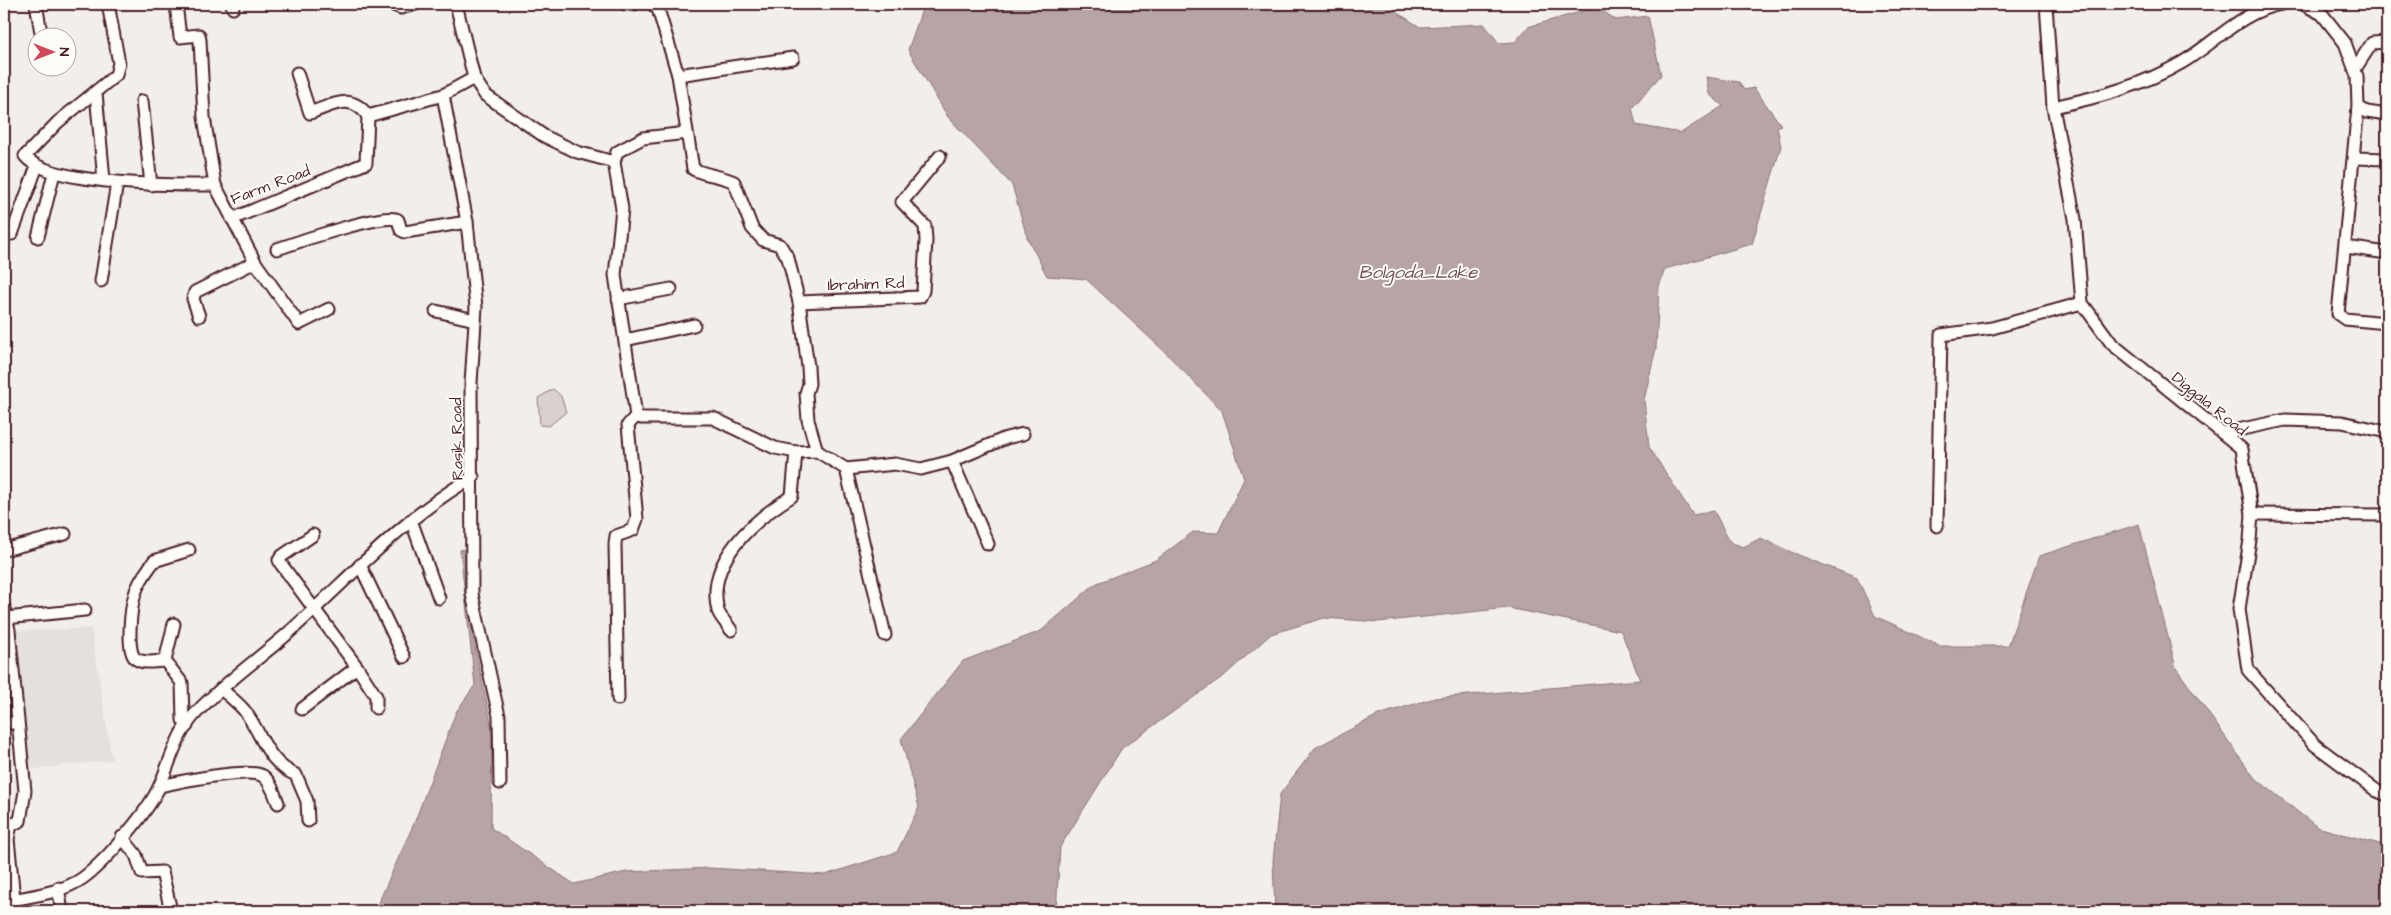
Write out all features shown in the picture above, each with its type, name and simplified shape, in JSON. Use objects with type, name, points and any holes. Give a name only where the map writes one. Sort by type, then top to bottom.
[{"type":"street","points":[[36,4],[40,28]]},
{"type":"street","points":[[12,234],[37,166],[25,156],[58,122],[116,75],[119,68],[108,4]]},
{"type":"street","points":[[176,4],[180,37],[199,36],[200,40],[204,117],[215,185]]},
{"type":"street","points":[[390,4],[401,8],[416,4]]},
{"type":"street","points":[[456,4],[474,78],[485,95],[544,136],[576,152],[614,162]]},
{"type":"street","points":[[626,4],[634,4]]},
{"type":"street","points":[[652,4],[658,9],[678,75],[693,169],[705,176],[722,176],[734,182],[752,228],[763,240],[780,246],[788,258],[799,302],[808,367],[809,384],[806,393],[808,420],[817,452]]},
{"type":"street","points":[[1937,526],[1940,335],[1992,328],[2082,303],[2075,219],[2054,107],[2046,4]]},
{"type":"street","points":[[2054,107],[2096,98],[2138,85],[2183,62],[2253,14],[2268,6],[2281,4]]},
{"type":"street","points":[[2303,4],[2322,14],[2345,43],[2357,76],[2358,107],[2354,158],[2338,314],[2345,319],[2387,323]]},
{"type":"street","points":[[2355,69],[2372,43],[2387,42]]},
{"type":"street","points":[[678,75],[793,58]]},
{"type":"street","points":[[297,73],[310,113],[346,101],[361,105],[368,116],[443,95],[474,78]]},
{"type":"street","points":[[96,93],[104,180]]},
{"type":"street","name":"Rasik Road","points":[[443,95],[467,222],[476,307],[471,383],[473,477],[472,594],[499,716],[500,783]]},
{"type":"street","points":[[142,100],[151,185]]},
{"type":"street","points":[[2358,107],[2367,112],[2387,115]]},
{"type":"street","name":"Farm Road","points":[[37,166],[54,173],[117,183],[215,185],[232,220],[366,164],[368,116]]},
{"type":"street","points":[[618,699],[615,544],[616,536],[633,530],[637,519],[628,425],[636,416],[618,299],[616,275],[622,209],[614,162],[617,152],[643,138],[687,133]]},
{"type":"street","name":"Ibrahim Rd","points":[[799,302],[920,297],[923,291],[925,226],[902,202],[940,156]]},
{"type":"street","points":[[2354,158],[2387,159]]},
{"type":"street","points":[[38,237],[54,173]]},
{"type":"street","points":[[101,281],[117,183]]},
{"type":"street","points":[[277,248],[335,229],[363,224],[389,216],[395,217],[401,230],[405,232],[467,222]]},
{"type":"street","points":[[232,220],[255,262],[299,324],[329,309]]},
{"type":"street","points":[[2346,247],[2387,252]]},
{"type":"street","points":[[199,316],[193,299],[195,292],[255,262]]},
{"type":"street","points":[[618,299],[671,289]]},
{"type":"street","name":"Diggala Road","points":[[2082,303],[2112,344],[2224,433],[2242,450],[2252,514],[2250,540],[2239,609],[2248,670],[2315,745],[2376,791],[2387,795]]},
{"type":"street","points":[[436,311],[475,320]]},
{"type":"street","points":[[625,340],[694,325]]},
{"type":"street","points":[[636,416],[641,418],[714,418],[775,448],[796,452],[817,452],[846,469],[895,464],[921,470],[952,461],[1006,438],[1023,434]]},
{"type":"street","points":[[2224,433],[2285,420],[2342,422],[2387,432]]},
{"type":"street","points":[[731,630],[719,613],[715,587],[722,566],[731,548],[770,510],[792,496],[796,452]]},
{"type":"street","points":[[952,461],[988,544]]},
{"type":"street","points":[[846,469],[885,634]]},
{"type":"street","points":[[85,610],[5,613],[25,791],[20,821],[8,822],[9,901],[58,888],[82,878],[146,809],[160,786],[171,750],[195,713],[286,635],[360,564],[411,520],[430,504],[473,477]]},
{"type":"street","points":[[2252,514],[2387,515]]},
{"type":"street","points":[[411,520],[439,598]]},
{"type":"street","points":[[4,550],[65,534]]},
{"type":"street","points":[[313,535],[279,560],[357,667],[376,696],[376,708]]},
{"type":"street","points":[[165,661],[142,662],[134,658],[130,651],[134,594],[154,561],[189,550]]},
{"type":"street","points":[[360,564],[404,657]]},
{"type":"street","points":[[165,661],[174,624]]},
{"type":"street","points":[[165,661],[182,684],[183,720],[187,726]]},
{"type":"street","points":[[302,709],[357,667]]},
{"type":"street","points":[[221,689],[244,710],[274,761],[296,775],[307,801],[308,821]]},
{"type":"street","points":[[4,723],[17,723]]},
{"type":"street","points":[[160,786],[207,777],[254,773],[263,776],[271,786],[278,803]]},
{"type":"street","points":[[122,837],[136,855],[142,872],[162,872],[171,911]]},
{"type":"street","points":[[58,888],[62,911]]},
{"type":"shaded area","points":[[553,389],[561,396],[566,412],[549,426],[540,425],[538,398]]},
{"type":"shaded area","points":[[91,628],[112,760],[27,770],[13,631]]},
{"type":"water","name":"Bolgoda_Lake","points":[[924,4],[1384,4],[1420,27],[1484,24],[1499,43],[1515,42],[1528,27],[1597,7],[1616,20],[1648,16],[1661,75],[1632,108],[1636,125],[1681,133],[1723,106],[1709,94],[1706,77],[1739,82],[1744,90],[1754,88],[1781,125],[1777,127],[1781,146],[1752,244],[1665,269],[1659,286],[1656,348],[1644,400],[1649,447],[1693,515],[1714,511],[1730,542],[1743,547],[1761,538],[1857,578],[1875,616],[1940,646],[2008,646],[2039,556],[2139,524],[2176,668],[2254,777],[2317,827],[2387,846],[2387,911],[1275,911],[1273,861],[1280,794],[1315,748],[1378,715],[1435,698],[1640,680],[1621,631],[1508,608],[1378,622],[1324,618],[1271,634],[1225,675],[1122,748],[1060,847],[1056,911],[377,911],[381,897],[415,821],[456,712],[475,685],[460,550],[464,549],[474,643],[492,727],[491,828],[574,884],[626,872],[710,868],[825,875],[897,852],[919,807],[901,739],[963,661],[1041,631],[1095,584],[1156,560],[1193,532],[1218,533],[1244,479],[1222,411],[1164,351],[1086,279],[1047,276],[1027,237],[1012,185],[948,117],[908,50]]}]
